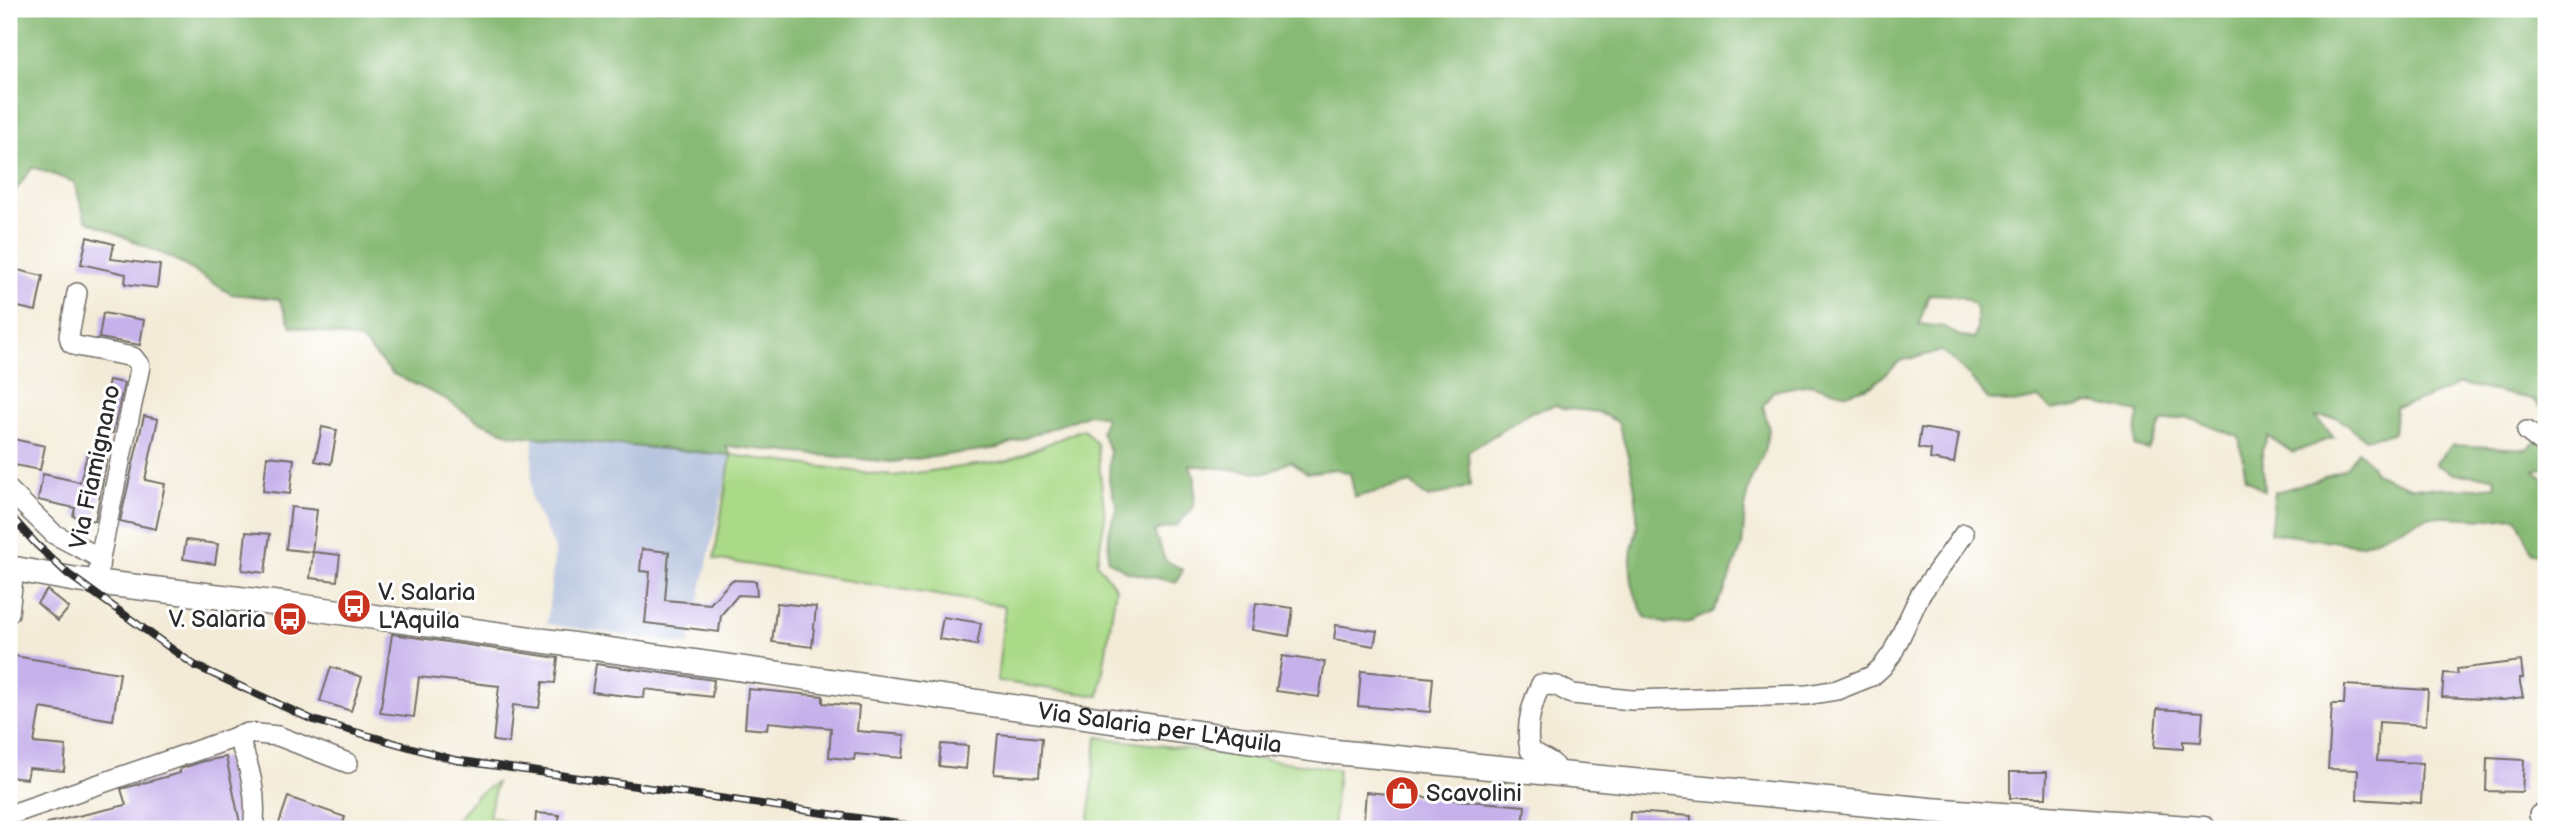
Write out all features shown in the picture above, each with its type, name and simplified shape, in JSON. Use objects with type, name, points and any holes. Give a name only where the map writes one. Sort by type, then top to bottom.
[{"type":"main road","name":"Via Salaria per L'Aquila","points":[[12,569],[77,580],[106,573],[290,605],[1325,751],[1930,810],[2204,829]]},
{"type":"street","name":"Via Fiamignano","points":[[77,293],[69,336],[71,342],[77,346],[133,357],[140,366],[106,573]]},
{"type":"street","points":[[2526,431],[2546,446]]},
{"type":"street","points":[[9,490],[54,534],[106,573]]},
{"type":"street","points":[[1561,776],[1552,763],[1530,750],[1528,729],[1533,700],[1541,684],[1557,686],[1573,694],[1632,700],[1807,695],[1838,690],[1872,676],[1882,667],[1892,654],[1920,594],[1964,534]]},
{"type":"street","points":[[9,613],[12,569]]},
{"type":"street","points":[[9,815],[248,733],[278,736],[348,763]]},
{"type":"street","points":[[237,736],[250,770],[255,815],[253,829]]},
{"type":"shaded area","points":[[533,436],[731,455],[689,645],[547,624],[555,549],[531,498]]},
{"type":"green space","points":[[9,9],[2546,9],[2546,413],[2532,399],[2460,384],[2414,403],[2396,407],[2394,433],[2365,439],[2337,417],[2315,417],[2334,437],[2293,453],[2268,436],[2262,450],[2264,491],[2246,478],[2239,437],[2186,417],[2162,422],[2148,450],[2134,445],[2139,412],[2094,403],[2052,410],[2039,398],[2013,403],[1988,399],[1967,373],[1942,351],[1900,361],[1873,385],[1847,394],[1809,384],[1773,391],[1763,406],[1769,430],[1763,455],[1752,476],[1746,499],[1742,546],[1724,591],[1712,612],[1690,622],[1667,624],[1645,617],[1637,600],[1631,576],[1632,549],[1637,526],[1632,472],[1618,422],[1598,412],[1556,405],[1531,412],[1468,452],[1470,486],[1428,498],[1411,483],[1355,497],[1350,473],[1336,469],[1307,473],[1291,461],[1267,473],[1189,465],[1195,478],[1194,507],[1177,525],[1154,531],[1165,560],[1183,570],[1176,582],[1128,572],[1108,560],[1109,532],[1117,507],[1109,480],[1110,451],[1101,432],[1106,417],[1089,414],[998,448],[892,462],[726,446],[731,455],[512,435],[477,420],[444,398],[393,374],[361,340],[291,326],[279,299],[231,294],[174,259],[86,220],[74,182],[33,167],[9,199]],"holes":[[[1929,294],[1952,295],[1969,301],[1977,314],[1974,339],[1962,337],[1944,327],[1919,324]]]},
{"type":"green space","points":[[2546,425],[2546,467],[2535,470],[2546,482],[2546,558],[2532,551],[2516,517],[2489,519],[2429,516],[2361,545],[2270,533],[2275,492],[2315,481],[2346,468],[2358,451],[2371,465],[2374,473],[2410,487],[2463,489],[2496,486],[2494,477],[2454,474],[2435,464],[2452,445],[2526,449],[2544,436]]},
{"type":"green space","points":[[1083,429],[1097,444],[1105,518],[1097,563],[1116,588],[1099,696],[997,681],[1005,606],[714,559],[731,455],[892,476],[1007,461]]},
{"type":"green space","points":[[1097,737],[1338,769],[1333,829],[1088,829]]},
{"type":"green space","points":[[496,783],[489,816],[524,826],[523,829],[449,829],[477,795]]},
{"type":"building","points":[[87,237],[114,244],[111,259],[160,265],[157,288],[125,284],[126,274],[81,264]]},
{"type":"building","points":[[9,268],[43,276],[36,311],[9,305]]},
{"type":"building","points":[[103,313],[144,320],[140,345],[99,338]]},
{"type":"building","points":[[109,380],[124,383],[113,433],[99,430]]},
{"type":"building","points":[[144,416],[158,419],[145,480],[165,484],[156,529],[120,521]]},
{"type":"building","points":[[322,427],[337,430],[331,464],[315,461]]},
{"type":"building","points":[[1921,428],[1959,434],[1954,463],[1930,459],[1931,450],[1918,448]]},
{"type":"building","points":[[9,438],[45,446],[40,470],[9,464]]},
{"type":"building","points":[[87,455],[107,460],[95,521],[73,516],[75,508],[38,500],[43,474],[80,482]]},
{"type":"building","points":[[267,456],[294,459],[290,494],[263,491]]},
{"type":"building","points":[[291,507],[317,510],[312,552],[286,549]]},
{"type":"building","points":[[246,532],[270,534],[265,573],[242,570]]},
{"type":"building","points":[[186,540],[218,544],[215,564],[183,559]]},
{"type":"building","points":[[642,549],[669,552],[665,600],[710,604],[732,580],[756,581],[757,596],[738,595],[721,615],[719,632],[645,623],[650,572],[640,571]]},
{"type":"building","points":[[313,552],[340,555],[337,581],[310,578]]},
{"type":"building","points":[[47,590],[69,608],[58,621],[37,603]]},
{"type":"building","points":[[777,603],[816,607],[812,647],[772,642]]},
{"type":"building","points":[[1256,603],[1293,608],[1289,636],[1252,630]]},
{"type":"building","points":[[943,617],[981,623],[977,645],[939,639]]},
{"type":"building","points":[[1336,625],[1377,631],[1374,646],[1334,639]]},
{"type":"building","points":[[392,634],[558,658],[555,683],[543,682],[539,708],[513,705],[509,743],[493,741],[499,686],[419,677],[414,717],[380,713]]},
{"type":"building","points":[[14,656],[120,673],[113,720],[40,708],[34,743],[66,746],[64,771],[29,768],[27,779],[9,777],[9,690]]},
{"type":"building","points":[[1282,656],[1325,662],[1319,697],[1276,691]]},
{"type":"building","points":[[2521,661],[2523,678],[2519,678],[2523,697],[2503,700],[2442,697],[2444,673],[2458,674],[2457,669]]},
{"type":"building","points":[[596,664],[714,680],[712,697],[645,689],[644,698],[592,692]]},
{"type":"building","points":[[331,667],[362,677],[351,711],[320,701]]},
{"type":"building","points":[[1361,671],[1433,678],[1430,712],[1358,706]]},
{"type":"building","points":[[2345,685],[2428,690],[2426,725],[2379,722],[2377,761],[2423,763],[2421,803],[2357,799],[2358,770],[2328,769],[2332,704],[2344,704]]},
{"type":"building","points":[[748,689],[823,696],[823,703],[859,706],[857,731],[905,735],[903,758],[855,754],[854,760],[829,757],[831,728],[768,722],[767,730],[745,728]]},
{"type":"building","points":[[2157,709],[2203,712],[2201,742],[2183,741],[2183,749],[2154,747]]},
{"type":"building","points":[[998,734],[1042,738],[1039,777],[994,774]]},
{"type":"building","points":[[941,744],[968,746],[966,769],[939,766]]},
{"type":"building","points":[[226,757],[241,828],[47,829],[47,823],[126,805],[121,789],[180,773],[180,769],[204,761]]},
{"type":"building","points":[[2487,758],[2524,760],[2522,792],[2486,791]]},
{"type":"building","points":[[2010,772],[2047,772],[2046,798],[2010,798]]},
{"type":"building","points":[[1366,792],[1525,806],[1523,829],[1363,829]]},
{"type":"building","points":[[288,797],[345,817],[341,829],[277,829]]},
{"type":"building","points":[[1630,812],[1691,816],[1690,829],[1629,829]]},
{"type":"building","points":[[536,813],[559,815],[559,829],[535,829]]},
{"type":"railway","points":[[9,514],[68,574],[194,665],[313,720],[455,760],[934,829]]},
{"type":"place","name":"V. Salaria L'Aquila","points":[[354,606]]},
{"type":"place","name":"V. Salaria","points":[[290,619]]},
{"type":"place","name":"Scavolini","points":[[1402,793]]}]
